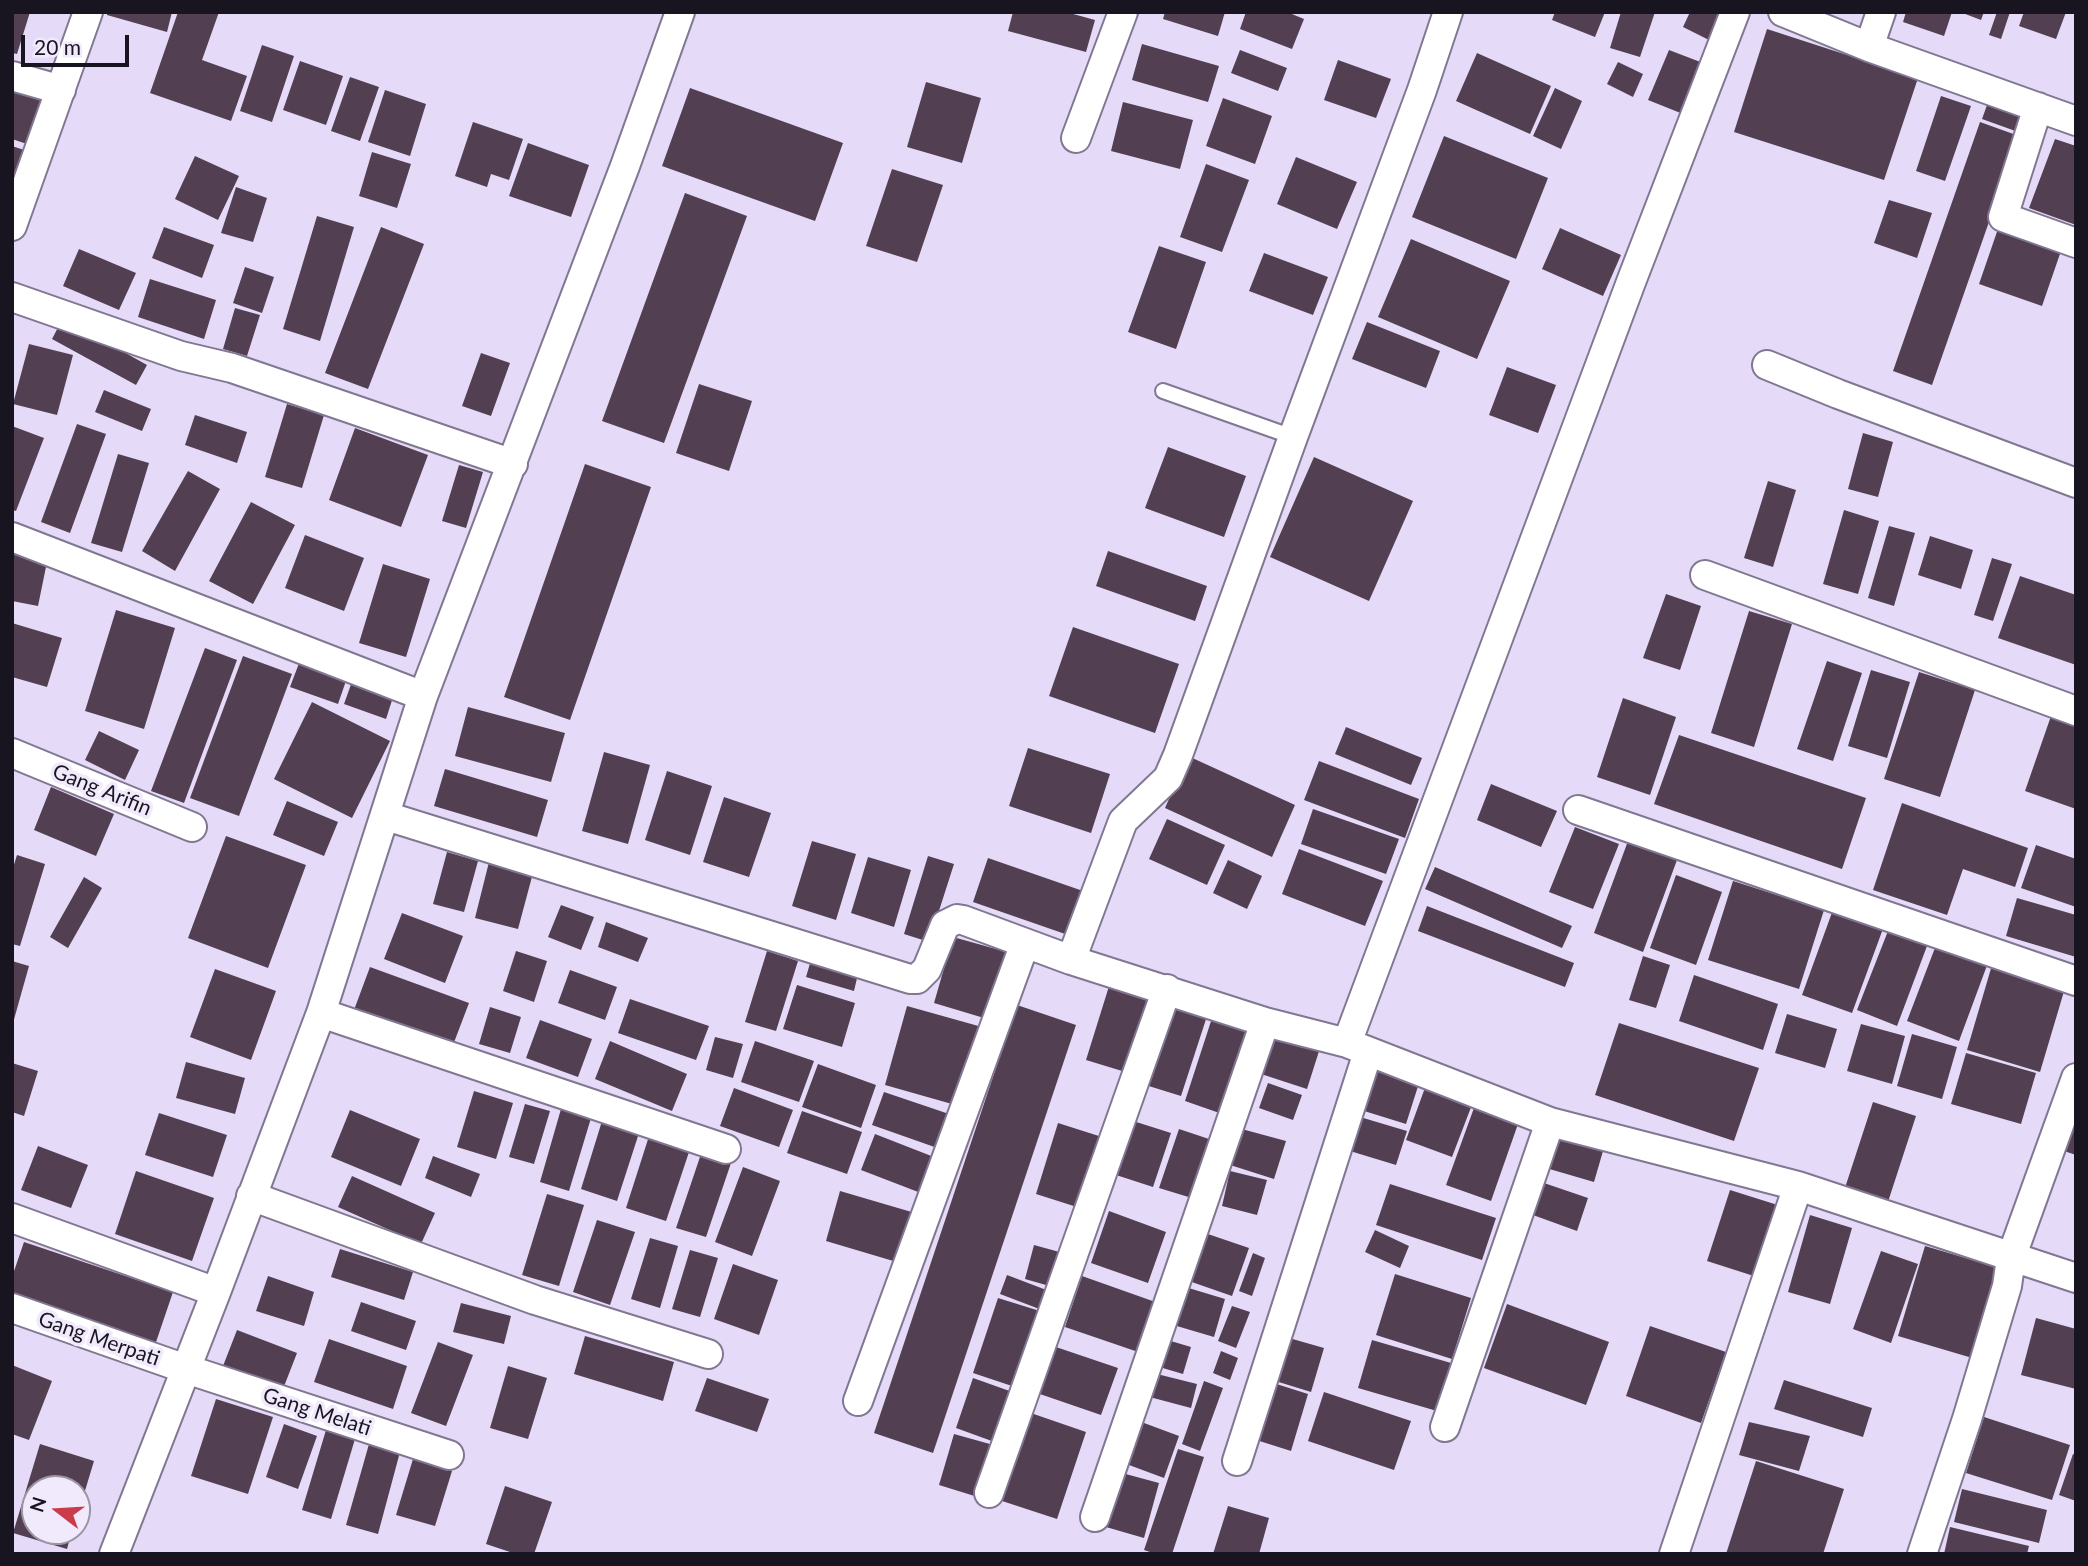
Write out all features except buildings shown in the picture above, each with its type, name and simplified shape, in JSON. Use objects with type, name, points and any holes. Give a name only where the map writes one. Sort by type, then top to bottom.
[{"type":"street","points":[[12,226],[88,12]]},
{"type":"street","points":[[114,1554],[321,1013],[423,696],[625,166],[680,12]]},
{"type":"street","points":[[1076,138],[1123,12]]},
{"type":"street","points":[[1071,960],[1123,821],[1168,778],[1178,755],[1423,90],[1448,12]]},
{"type":"street","points":[[1237,1461],[1357,1047],[1626,295],[1735,12]]},
{"type":"street","points":[[1783,12],[1869,47],[2076,121]]},
{"type":"street","points":[[1869,47],[1881,12]]},
{"type":"street","points":[[12,76],[61,90]]},
{"type":"street","points":[[2038,107],[2003,217],[2076,243]]},
{"type":"street","points":[[12,297],[181,356],[232,368],[513,464]]},
{"type":"street","points":[[1767,365],[2076,483]]},
{"type":"street","points":[[12,537],[423,696]]},
{"type":"street","points":[[1705,575],[2076,711]]},
{"type":"street","name":"Gang Arifin","points":[[12,753],[192,827]]},
{"type":"street","points":[[1578,810],[2076,981]]},
{"type":"street","points":[[386,816],[911,979],[917,979],[927,969],[944,925],[963,920],[1071,960],[1265,1022],[1357,1047],[1550,1122],[1798,1186],[2076,1278]]},
{"type":"street","points":[[858,1401],[1025,943]]},
{"type":"street","points":[[989,1493],[1167,989]]},
{"type":"street","points":[[321,1013],[726,1149]]},
{"type":"street","points":[[1095,1517],[1265,1022]]},
{"type":"street","points":[[1922,1554],[2007,1286],[2011,1258],[2076,1078]]},
{"type":"street","points":[[1444,1427],[1550,1122]]},
{"type":"street","points":[[1674,1554],[1798,1186]]},
{"type":"street","points":[[251,1196],[535,1300],[708,1354]]},
{"type":"street","points":[[12,1218],[216,1292]]},
{"type":"street","name":"Gang Merpati","points":[[12,1308],[186,1369]]},
{"type":"street","name":"Gang Melati","points":[[186,1369],[449,1455]]},
{"type":"lane","points":[[1163,391],[1293,437]]}]
